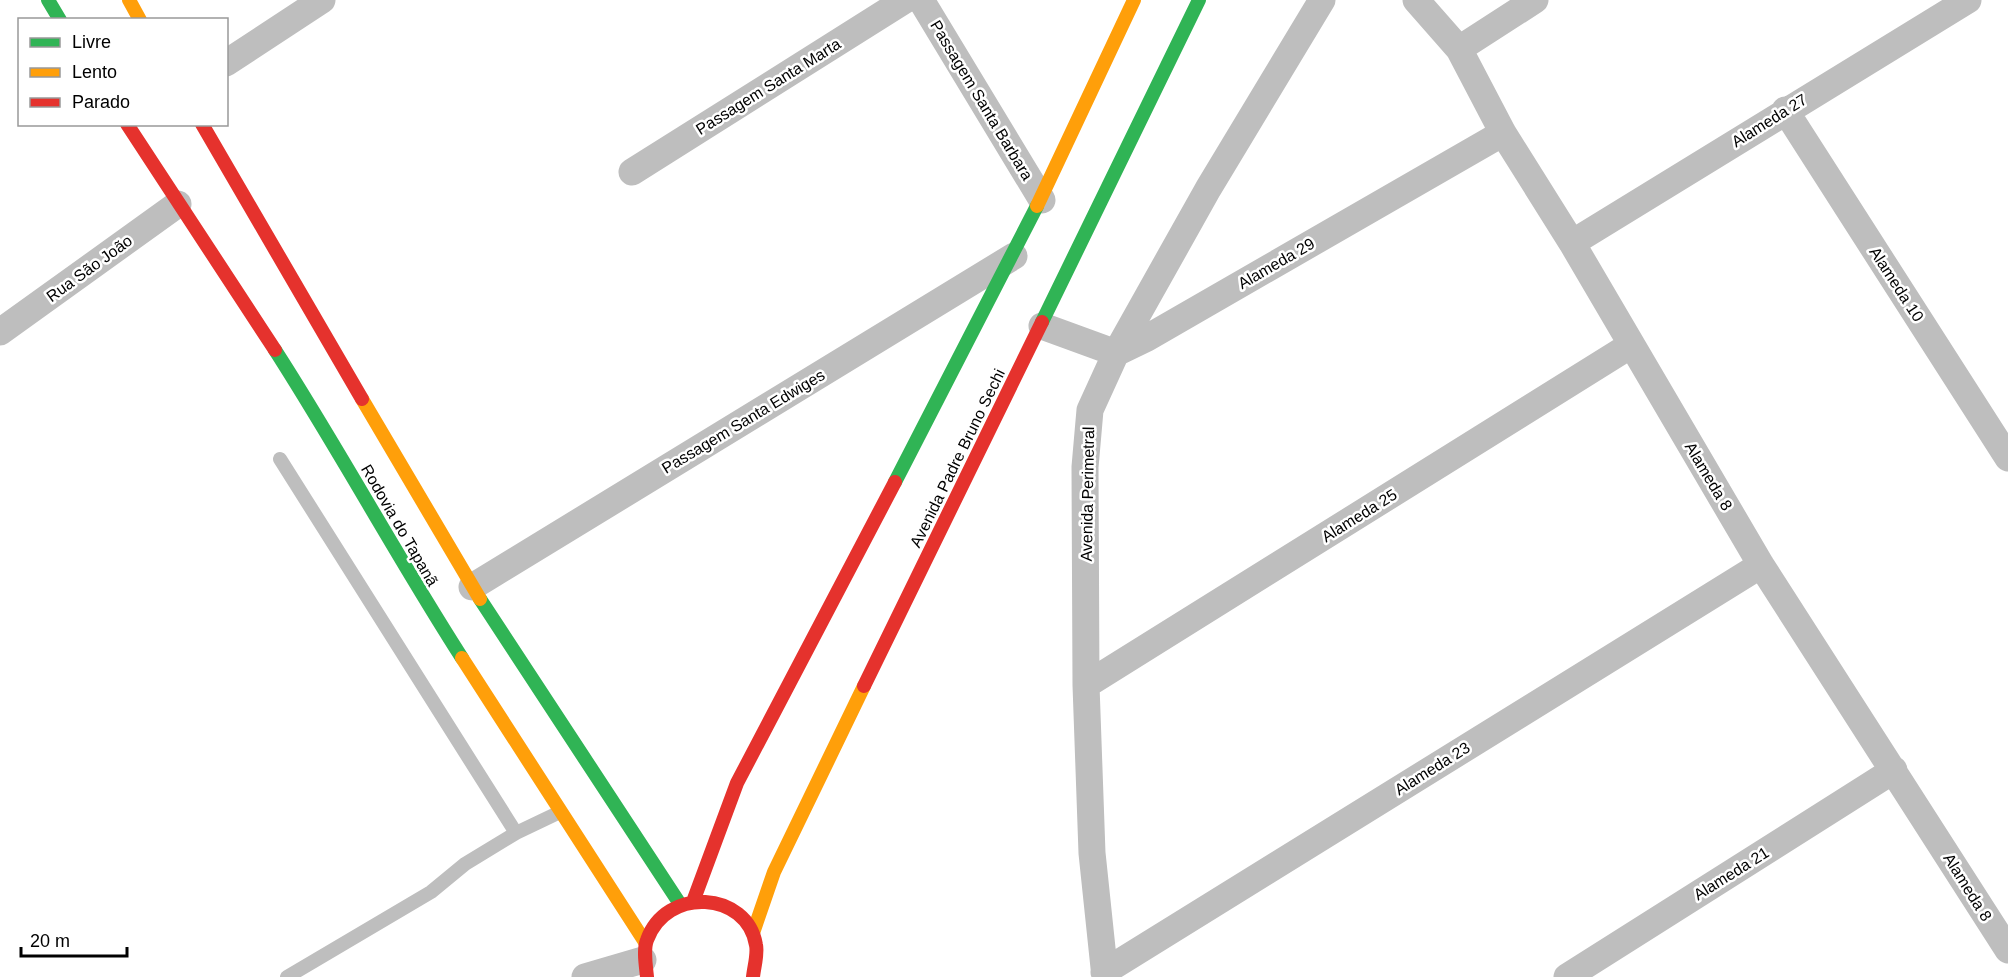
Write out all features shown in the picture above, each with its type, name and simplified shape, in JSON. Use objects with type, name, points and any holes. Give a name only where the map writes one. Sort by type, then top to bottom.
[{"type":"main road","points":[[48,0],[59,18]]},
{"type":"main road","points":[[129,0],[139,18]]},
{"type":"main road","points":[[694,899],[736,783],[1014,256],[1134,0]]},
{"type":"main road","name":"Avenida Padre Bruno Sechi","points":[[753,933],[774,872],[1199,0]]},
{"type":"main road","name":"Rodovia do Tapanã","points":[[128,126],[307,400],[412,581],[560,812],[645,960]]},
{"type":"main road","name":"Rodovia do Tapanã","points":[[203,126],[472,587],[680,904]]},
{"type":"main road","points":[[645,960],[652,926],[666,910],[694,899],[723,904],[741,916],[753,933],[757,949],[753,977]]},
{"type":"street","points":[[228,62],[322,0]]},
{"type":"street","name":"Passagem Santa Marta","points":[[632,172],[905,0]]},
{"type":"street","name":"Passagem Santa Barbara","points":[[921,0],[1042,200]]},
{"type":"street","name":"Avenida Perimetral","points":[[1105,974],[1092,853],[1086,685],[1085,467],[1090,410],[1116,353],[1208,189],[1323,0]]},
{"type":"street","name":"Alameda 8","points":[[1416,0],[1458,50],[1503,134],[1572,243],[1761,565],[2008,950]]},
{"type":"street","points":[[1458,50],[1535,0]]},
{"type":"street","name":"Alameda 27","points":[[1572,243],[1785,110],[1968,0]]},
{"type":"street","name":"Alameda 10","points":[[1785,110],[2008,458]]},
{"type":"street","name":"Alameda 29","points":[[1116,353],[1147,338],[1503,134]]},
{"type":"street","name":"Rua São João","points":[[0,332],[178,204]]},
{"type":"street","name":"Passagem Santa Edwiges","points":[[472,587],[1014,256]]},
{"type":"street","points":[[1042,326],[1116,353]]},
{"type":"street","name":"Alameda 25","points":[[1086,685],[1631,345]]},
{"type":"street","name":"Alameda 23","points":[[1105,974],[1761,565]]},
{"type":"street","name":"Alameda 21","points":[[1567,977],[1894,770]]},
{"type":"street","points":[[585,977],[645,960]]},
{"type":"lane","points":[[280,459],[516,833]]},
{"type":"lane","points":[[287,977],[431,892],[465,864],[516,833],[560,812]]},
{"type":"traffic: fast","points":[[48,0],[59,18]]},
{"type":"traffic: fast","points":[[1042,322],[1199,0]]},
{"type":"traffic: fast","points":[[895,482],[1037,206]]},
{"type":"traffic: fast","points":[[275,350],[462,658]]},
{"type":"traffic: fast","points":[[480,599],[680,904]]},
{"type":"traffic: slow","points":[[129,0],[139,18]]},
{"type":"traffic: slow","points":[[1037,206],[1134,0]]},
{"type":"traffic: slow","points":[[362,399],[480,599]]},
{"type":"traffic: slow","points":[[462,658],[645,942]]},
{"type":"traffic: slow","points":[[753,933],[774,872],[864,686]]},
{"type":"traffic: jam","points":[[128,126],[275,350]]},
{"type":"traffic: jam","points":[[203,126],[362,399]]},
{"type":"traffic: jam","points":[[864,686],[1042,322]]},
{"type":"traffic: jam","points":[[694,899],[737,783],[895,482]]},
{"type":"traffic: jam","points":[[647,977],[646,944],[657,922],[671,910],[687,904],[705,902],[723,905],[738,914],[750,927],[756,945],[753,977]]}]
